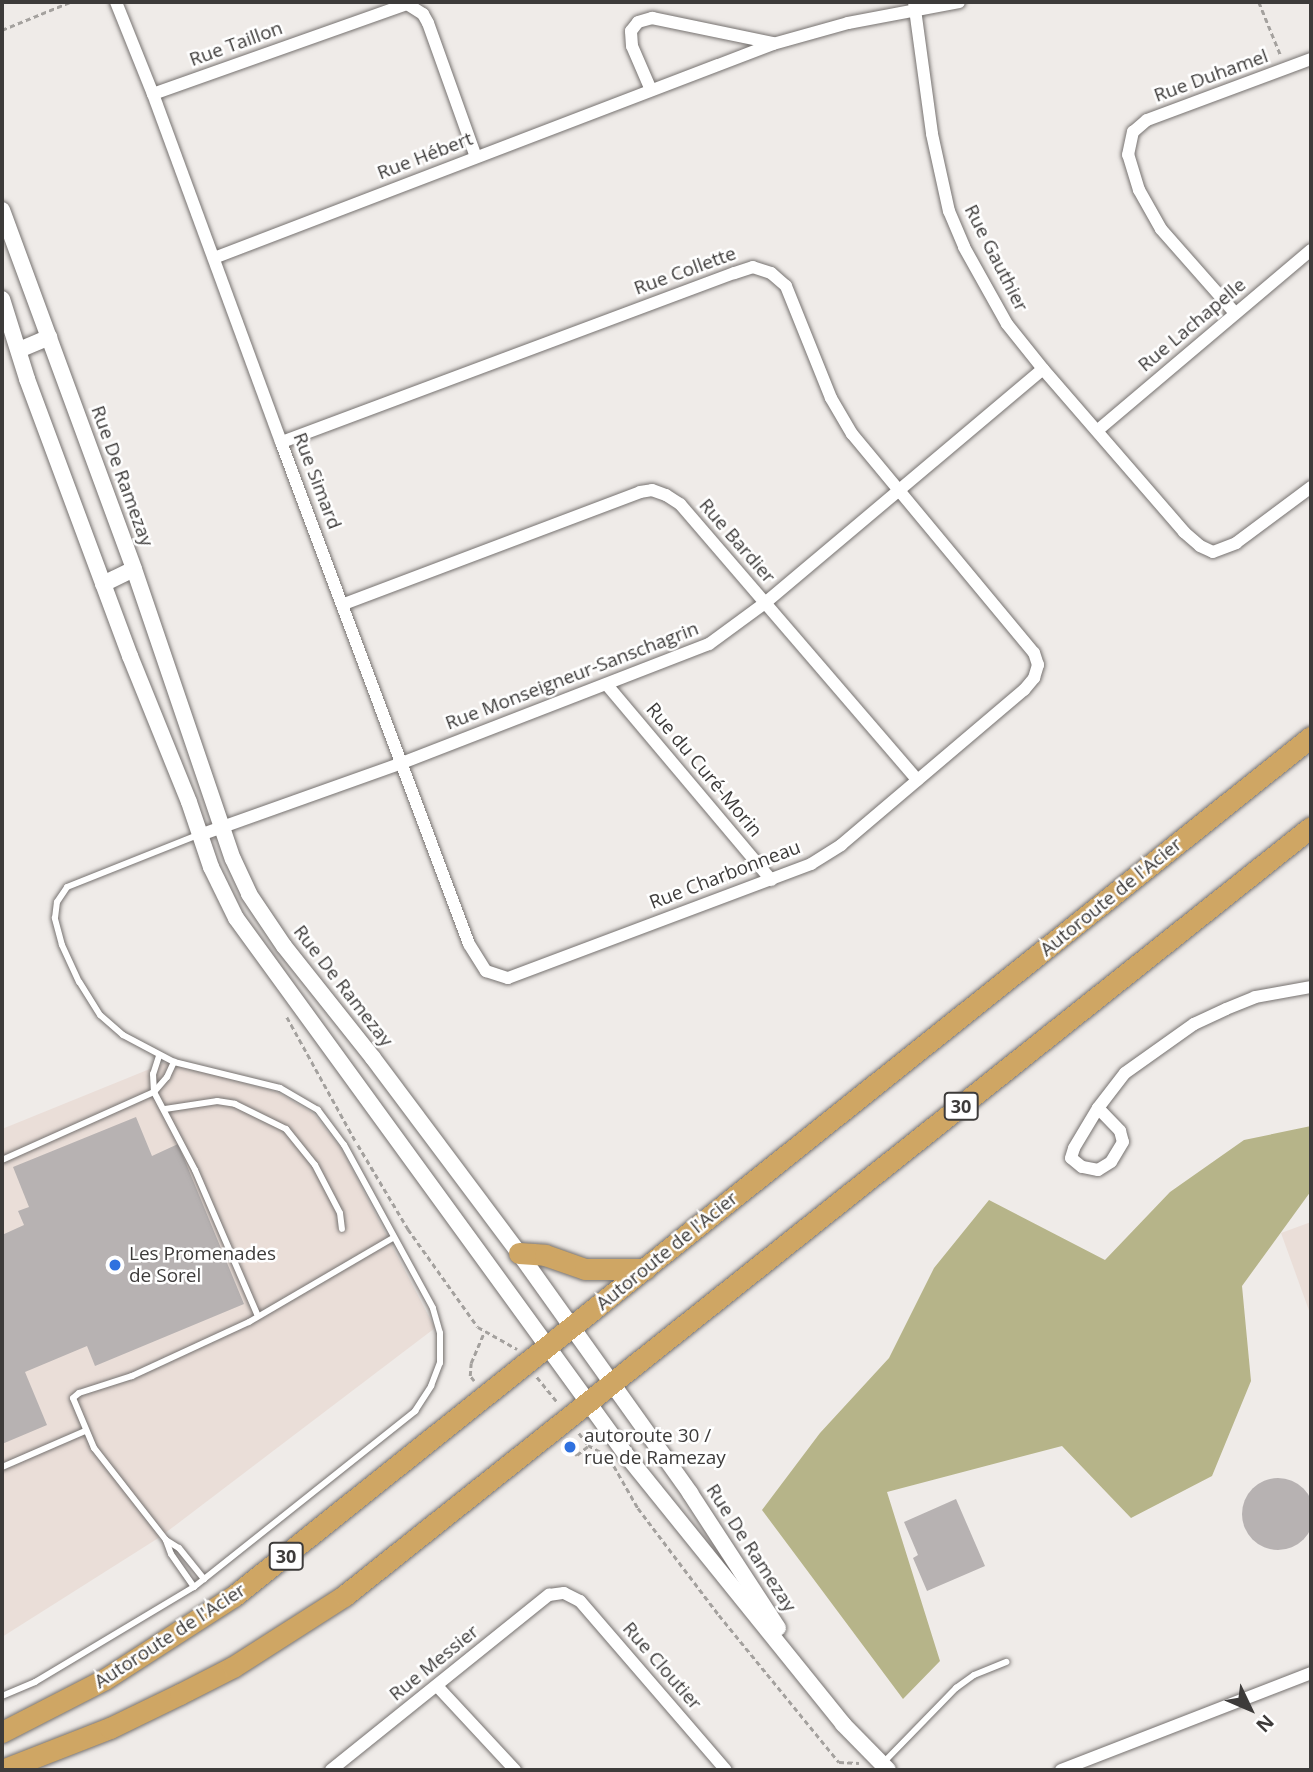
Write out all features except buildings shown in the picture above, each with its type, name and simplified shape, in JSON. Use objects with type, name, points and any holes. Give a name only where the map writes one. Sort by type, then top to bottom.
[{"type":"highway","name":"Autoroute de l'Acier","points":[[2,1732],[105,1679],[225,1603],[1311,737]]},
{"type":"highway","name":"30","points":[[2,1770],[153,1708],[233,1667],[298,1627],[383,1568],[1311,827]]},
{"type":"highway","points":[[519,1253],[545,1255],[585,1269],[645,1269]]},
{"type":"street","name":"Rue Simard","points":[[116,2],[153,94],[469,944],[485,971]]},
{"type":"street","name":"Rue Hébert","points":[[214,258],[773,44],[914,6],[959,2]]},
{"type":"street","name":"Rue Taillon","points":[[153,94],[407,4],[423,15],[428,23],[475,157]]},
{"type":"street","name":"Rue Gauthier","points":[[914,6],[937,161],[949,211],[964,247],[1007,324],[1043,369],[1184,532],[1200,546],[1213,552],[1225,550],[1311,487]]},
{"type":"street","name":"Rue Hébert","points":[[651,90],[632,46],[631,31],[638,22],[652,18],[773,44]]},
{"type":"street","name":"Rue Duhamel","points":[[1235,313],[1161,229],[1139,190],[1128,155],[1133,132],[1147,120],[1311,59]]},
{"type":"street","name":"Rue De Ramezay","points":[[2,210],[134,569],[241,878],[271,928],[373,1058],[519,1253],[690,1493],[824,1698]]},
{"type":"street","name":"Rue Lachapelle","points":[[1098,430],[1311,250]]},
{"type":"street","name":"Rue Collette","points":[[281,442],[753,267],[771,273],[786,285],[831,398],[852,434],[1034,653],[1038,665]]},
{"type":"street","name":"Rue De Ramezay","points":[[2,299],[103,584],[214,875],[236,918],[627,1456],[853,1736],[885,1768]]},
{"type":"street","points":[[19,350],[49,337]]},
{"type":"street","name":"Rue Monseigneur-Sanschagrin","points":[[200,835],[402,763],[709,644],[765,603],[1043,369]]},
{"type":"street","name":"Rue Bardier","points":[[344,604],[652,490],[680,504],[917,780]]},
{"type":"street","points":[[103,584],[134,569]]},
{"type":"street","name":"Rue Charbonneau","points":[[485,971],[508,978],[811,864],[841,845],[1024,690],[1034,678],[1038,665]]},
{"type":"street","name":"Rue du Curé-Morin","points":[[607,685],[771,880]]},
{"type":"street","points":[[1098,1108],[1120,1131],[1123,1142],[1118,1154],[1098,1170],[1082,1167],[1071,1158],[1078,1136],[1098,1108],[1125,1073],[1194,1024],[1255,997],[1311,987]]},
{"type":"street","name":"Rue Messier","points":[[331,1770],[550,1595],[564,1593]]},
{"type":"street","name":"Rue Cloutier","points":[[564,1593],[580,1601],[726,1770]]},
{"type":"street","points":[[1061,1770],[1311,1673]]},
{"type":"street","points":[[437,1686],[515,1770]]},
{"type":"lane","points":[[2,1696],[35,1682],[194,1587],[407,1419],[431,1386],[440,1363],[440,1333],[433,1308],[344,1145],[317,1110],[280,1088],[174,1062],[123,1035],[100,1015],[79,982],[62,945],[55,918],[57,902],[67,887],[200,835]]},
{"type":"lane","points":[[159,1056],[153,1074],[154,1092],[165,1109],[258,1316]]},
{"type":"lane","points":[[2,1160],[154,1092],[167,1077],[174,1062]]},
{"type":"lane","points":[[165,1109],[217,1101],[235,1104],[286,1129],[316,1165],[341,1213],[342,1229]]},
{"type":"lane","points":[[194,1587],[171,1554],[166,1540],[94,1448],[73,1402],[76,1394],[132,1376],[258,1316],[393,1238]]},
{"type":"lane","points":[[2,1467],[85,1431]]},
{"type":"lane","points":[[166,1540],[179,1548],[204,1579]]},
{"type":"lane","points":[[885,1768],[964,1681],[1007,1662]]},
{"type":"path","points":[[2,30],[70,2]]},
{"type":"path","points":[[1259,2],[1286,69]]},
{"type":"path","points":[[287,1016],[401,1219],[484,1332],[517,1350]]},
{"type":"path","points":[[476,1384],[470,1376],[470,1369],[484,1332]]},
{"type":"path","points":[[536,1375],[557,1402]]},
{"type":"path","points":[[582,1437],[588,1445],[605,1455],[638,1508],[703,1594],[839,1762]]},
{"type":"path","points":[[570,1447],[577,1455],[585,1451],[588,1445]]},
{"type":"shaded area","points":[[167,1062],[277,1092],[313,1113],[341,1148],[435,1328],[160,1537],[2,1637],[2,1129]]},
{"type":"shaded area","points":[[1311,1126],[1311,1191],[1242,1286],[1251,1381],[1212,1476],[1131,1518],[1062,1446],[887,1492],[940,1661],[903,1699],[762,1510],[820,1433],[889,1358],[934,1268],[989,1200],[1105,1260],[1170,1192],[1244,1140]]},
{"type":"shaded area","points":[[1311,1222],[1311,1316],[1281,1233]]},
{"type":"place","name":"Les Promenades de Sorel","points":[[115,1265]]},
{"type":"place","name":"autoroute 30 / rue de Ramezay","points":[[570,1447]]}]
